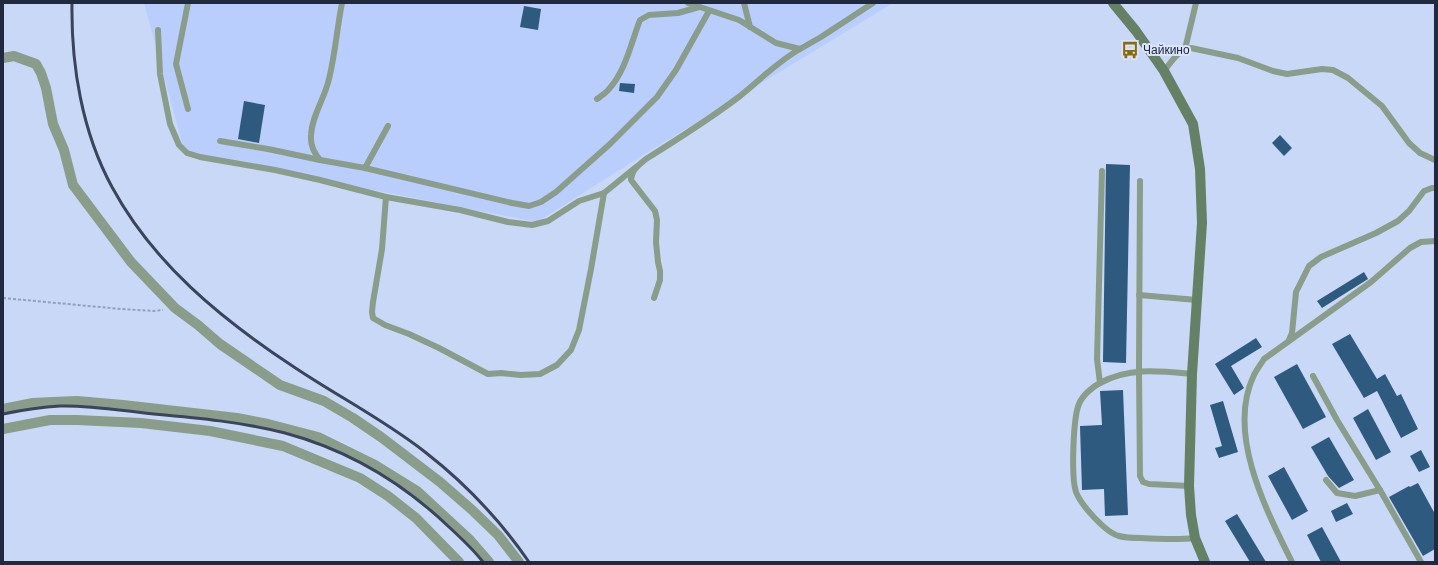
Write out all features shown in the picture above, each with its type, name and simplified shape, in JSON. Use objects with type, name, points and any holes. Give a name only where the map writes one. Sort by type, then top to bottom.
[{"type":"street","points":[[1113,3],[1136,31],[1164,71],[1193,124],[1200,169],[1202,223],[1192,374],[1189,486],[1191,515],[1195,538],[1205,562]]},
{"type":"street","points":[[3,58],[14,56],[36,64],[46,88],[53,124],[64,150],[73,185],[131,262],[175,308],[220,344],[280,385],[324,401],[353,418],[380,437],[440,482],[471,509],[498,535],[519,562]]},
{"type":"street","points":[[3,409],[33,402],[77,401],[156,408],[237,418],[306,434],[352,453],[417,491],[454,525],[489,562]]},
{"type":"street","points":[[3,429],[50,420],[141,423],[210,431],[283,446],[360,478],[388,496],[416,518],[459,562]]},
{"type":"lane","points":[[188,3],[176,64],[188,109]]},
{"type":"lane","points":[[320,160],[313,152],[311,135],[329,78],[342,3]]},
{"type":"lane","points":[[688,3],[738,20],[776,43],[800,49]]},
{"type":"lane","points":[[744,3],[750,27]]},
{"type":"lane","points":[[158,30],[160,74],[170,124],[179,144],[187,153],[200,157],[275,170],[386,197],[460,210],[508,222],[532,225],[548,221],[579,201],[604,193],[646,159],[719,112],[786,57],[821,37],[873,3]]},
{"type":"lane","points":[[1185,49],[1191,30],[1196,3]]},
{"type":"lane","points":[[597,99],[608,90],[617,78],[626,60],[640,20],[649,15],[678,12],[699,7]]},
{"type":"lane","points":[[220,141],[365,168],[529,206],[541,202],[556,192],[610,144],[657,97],[676,70],[709,11]]},
{"type":"lane","points":[[1164,71],[1179,52],[1191,48],[1238,58],[1273,71],[1287,74],[1322,69],[1333,70],[1348,78],[1382,106],[1409,143],[1420,153],[1435,160]]},
{"type":"lane","points":[[365,168],[388,126]]},
{"type":"lane","points":[[636,167],[631,174],[631,180],[655,211],[657,220],[656,242],[660,275],[654,298]]},
{"type":"lane","points":[[1100,383],[1097,359],[1102,171]]},
{"type":"lane","points":[[1140,181],[1140,476],[1143,482],[1149,484],[1189,486]]},
{"type":"lane","points":[[1290,340],[1296,292],[1309,266],[1321,257],[1376,233],[1398,221],[1409,211],[1424,191],[1435,188]]},
{"type":"lane","points":[[386,197],[382,249],[372,302],[372,312],[374,318],[385,325],[439,348],[488,374],[501,373],[521,375],[540,374],[557,365],[571,350],[579,330],[604,193]]},
{"type":"lane","points":[[1292,562],[1273,524],[1257,486],[1247,450],[1245,431],[1246,410],[1249,391],[1254,375],[1264,359],[1371,282],[1410,248],[1421,242],[1435,241]]},
{"type":"lane","points":[[1140,294],[1196,300]]},
{"type":"lane","points":[[1192,374],[1139,371],[1126,373],[1100,383],[1090,390],[1079,404],[1074,424],[1074,472],[1076,491],[1084,506],[1097,521],[1118,536],[1157,539],[1195,538]]},
{"type":"lane","points":[[1313,376],[1337,420],[1380,490],[1421,562]]},
{"type":"lane","points":[[1326,480],[1337,493],[1355,496],[1380,490]]},
{"type":"path","points":[[3,298],[154,311],[175,308]]},
{"type":"shaded area","points":[[144,3],[893,3],[648,152],[537,222],[185,153]]},
{"type":"building","points":[[524,6],[541,9],[538,30],[520,27]]},
{"type":"building","points":[[620,83],[635,84],[634,93],[619,91]]},
{"type":"building","points":[[244,101],[265,105],[259,143],[238,139]]},
{"type":"building","points":[[1280,135],[1292,148],[1284,156],[1272,143]]},
{"type":"building","points":[[1106,164],[1130,165],[1126,363],[1103,362]]},
{"type":"building","points":[[1364,272],[1368,279],[1322,308],[1317,301]]},
{"type":"building","points":[[1350,334],[1377,379],[1385,374],[1397,396],[1401,394],[1418,429],[1401,438],[1377,391],[1364,398],[1332,344]]},
{"type":"building","points":[[1256,338],[1262,347],[1231,366],[1244,388],[1234,395],[1215,364]]},
{"type":"building","points":[[1297,364],[1326,417],[1303,429],[1274,377]]},
{"type":"building","points":[[1123,390],[1128,515],[1105,516],[1104,489],[1082,490],[1080,426],[1102,425],[1100,391]]},
{"type":"building","points":[[1223,401],[1238,452],[1219,458],[1215,448],[1222,446],[1210,405]]},
{"type":"building","points":[[1368,409],[1391,452],[1376,460],[1353,418]]},
{"type":"building","points":[[1329,437],[1354,480],[1339,488],[1328,476],[1311,447]]},
{"type":"building","points":[[1421,450],[1430,467],[1419,472],[1410,456]]},
{"type":"building","points":[[1284,467],[1308,511],[1292,520],[1268,476]]},
{"type":"building","points":[[1418,483],[1435,514],[1435,549],[1423,556],[1389,497],[1409,486],[1410,487]]},
{"type":"building","points":[[1347,503],[1353,514],[1336,522],[1331,511]]},
{"type":"building","points":[[1237,514],[1266,562],[1250,562],[1225,521]]},
{"type":"building","points":[[1322,527],[1341,562],[1321,562],[1307,535]]},
{"type":"railway","points":[[72,3],[72,26],[76,74],[80,98],[93,144],[112,187],[129,215],[147,240],[190,287],[239,328],[308,376],[393,429],[440,464],[468,489],[494,517],[529,562]]},
{"type":"railway","points":[[3,414],[53,406],[95,407],[236,423],[269,429],[308,440],[352,459],[394,482],[431,511],[467,544],[483,562]]},
{"type":"place","name":"Чайкино","points":[[1130,50]]}]
